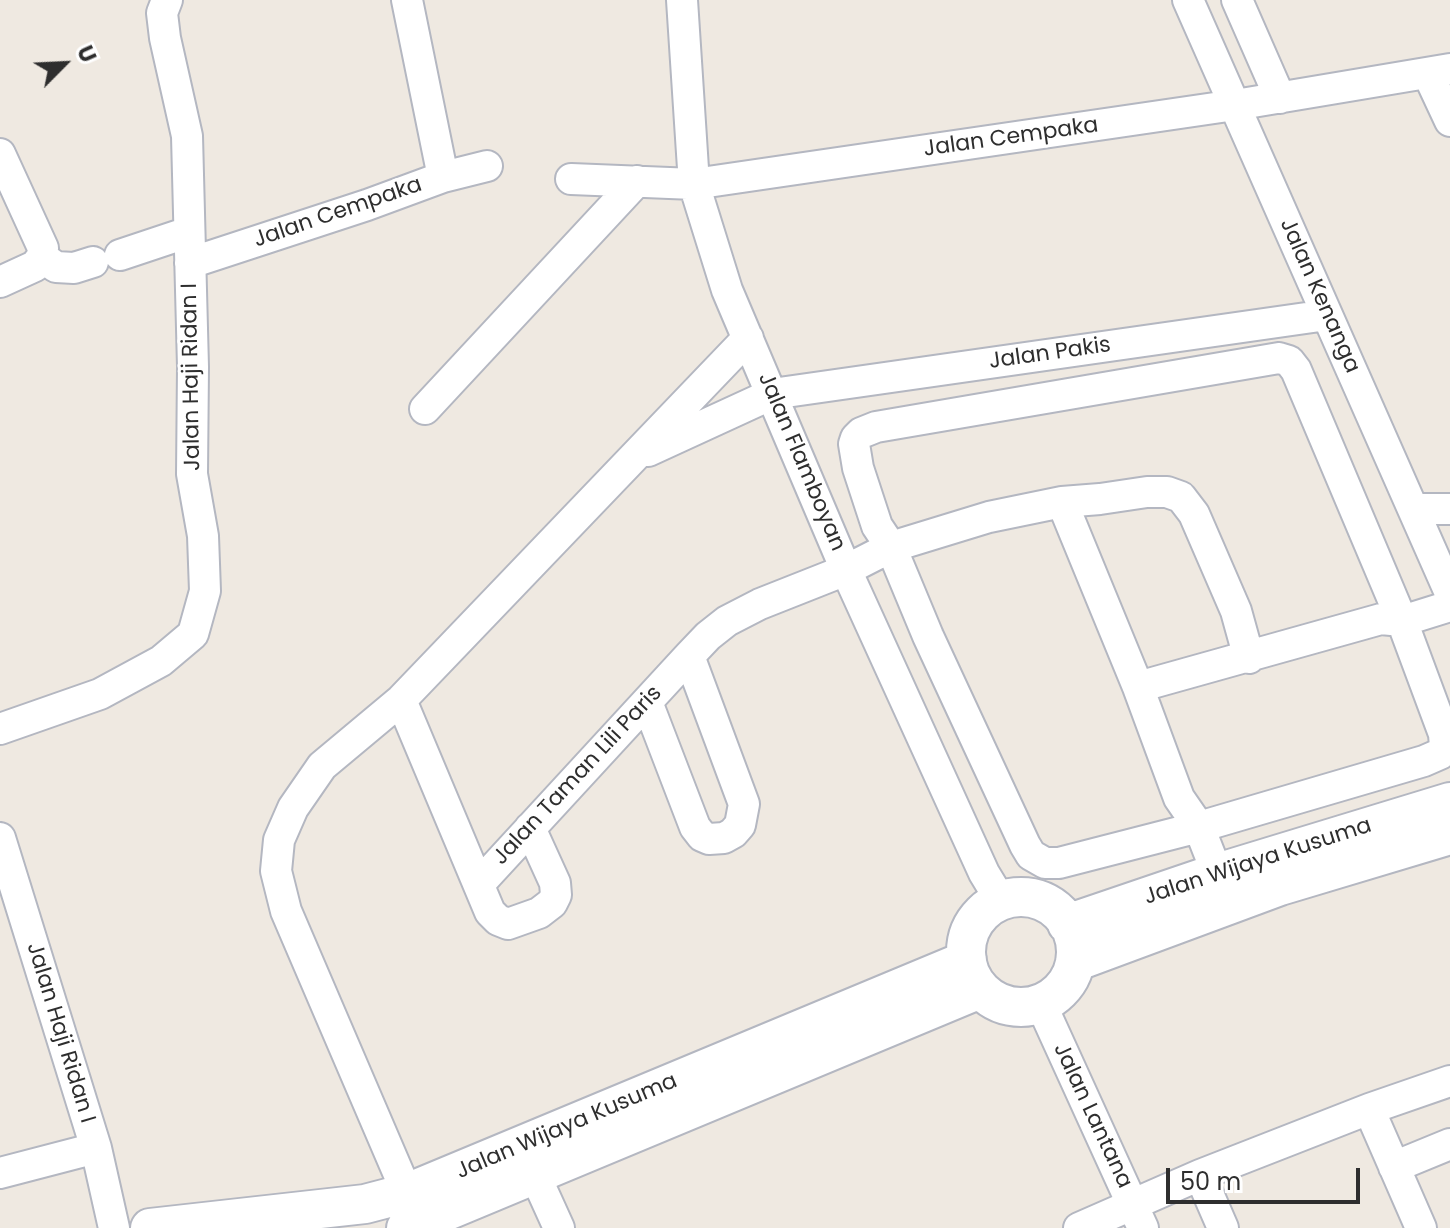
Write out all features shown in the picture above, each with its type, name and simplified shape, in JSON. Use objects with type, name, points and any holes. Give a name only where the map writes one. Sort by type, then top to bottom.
[{"type":"street","name":"Jalan Haji Ridan I","points":[[0,729],[100,694],[161,661],[193,634],[205,591],[203,536],[192,474],[193,367],[187,136],[163,26],[162,13],[167,0]]},
{"type":"street","points":[[407,0],[443,177]]},
{"type":"street","name":"Jalan Flamboyan","points":[[682,0],[694,184],[727,290],[846,570],[984,873],[1001,901]]},
{"type":"street","name":"Jalan Kenanga","points":[[1188,0],[1449,596]]},
{"type":"street","points":[[1237,0],[1280,98]]},
{"type":"street","points":[[1439,72],[1450,121]]},
{"type":"street","name":"Jalan Cempaka","points":[[571,179],[694,184],[1439,72]]},
{"type":"street","points":[[0,154],[42,242],[42,257],[35,266],[0,282]]},
{"type":"street","name":"Jalan Cempaka","points":[[190,263],[367,205],[443,177],[479,159]]},
{"type":"street","points":[[425,409],[637,181]]},
{"type":"street","points":[[42,257],[56,267],[74,268],[189,232]]},
{"type":"street","name":"Jalan Pakis","points":[[772,394],[1327,315]]},
{"type":"street","points":[[406,1211],[286,911],[276,871],[279,840],[293,808],[322,766],[401,700],[748,338]]},
{"type":"street","points":[[1279,358],[1289,361],[1296,370],[1393,616],[1444,734],[1445,747],[1440,754],[1190,829],[1059,863],[1045,863],[1031,855],[941,664],[891,547],[877,526],[858,468],[854,444],[861,433],[876,427],[970,409],[1279,358]]},
{"type":"street","points":[[963,367],[970,409]]},
{"type":"street","points":[[633,458],[772,394]]},
{"type":"street","name":"Jalan Taman Lili Paris","points":[[401,700],[479,884],[689,656],[727,621],[760,604],[846,570],[891,547],[989,517],[1062,502],[1147,492],[1167,492],[1181,497],[1194,514],[1236,611],[1249,658]]},
{"type":"street","points":[[1062,502],[1138,687],[1207,876]]},
{"type":"street","points":[[1413,509],[1450,509]]},
{"type":"street","points":[[1138,687],[1393,616],[1449,596]]},
{"type":"street","points":[[647,702],[695,827],[709,839],[724,838],[733,833],[740,825],[744,804],[689,656]]},
{"type":"street","name":"Jalan Wijaya Kusuma","points":[[1067,924],[1207,876],[1450,802]]},
{"type":"street","points":[[479,884],[490,912],[508,924],[539,913],[552,903],[556,895],[555,883],[530,828]]},
{"type":"street","name":"Jalan Wijaya Kusuma","points":[[1075,962],[1280,886],[1450,835]]},
{"type":"street","name":"Jalan Haji Ridan I","points":[[0,838],[96,1148],[114,1228]]},
{"type":"street","points":[[1022,897],[1043,902],[1067,924],[1075,942],[1072,973],[1060,991],[1041,1004],[1009,1006],[993,1000],[973,975],[970,931],[977,919],[1001,901],[1022,897]]},
{"type":"street","name":"Jalan Wijaya Kusuma","points":[[406,1211],[973,975]]},
{"type":"street","name":"Jalan Wijaya Kusuma","points":[[150,1228],[365,1204],[406,1211],[535,1175],[973,975]]},
{"type":"street","name":"Jalan Lantana","points":[[1041,1004],[1138,1216]]},
{"type":"street","points":[[1079,1228],[1138,1216],[1200,1175],[1450,1081]]},
{"type":"street","points":[[1369,1109],[1421,1228]]},
{"type":"street","points":[[1394,1167],[1450,1144]]},
{"type":"street","points":[[0,1173],[96,1148]]},
{"type":"street","points":[[535,1175],[559,1228]]},
{"type":"street","points":[[1200,1175],[1223,1228]]}]
